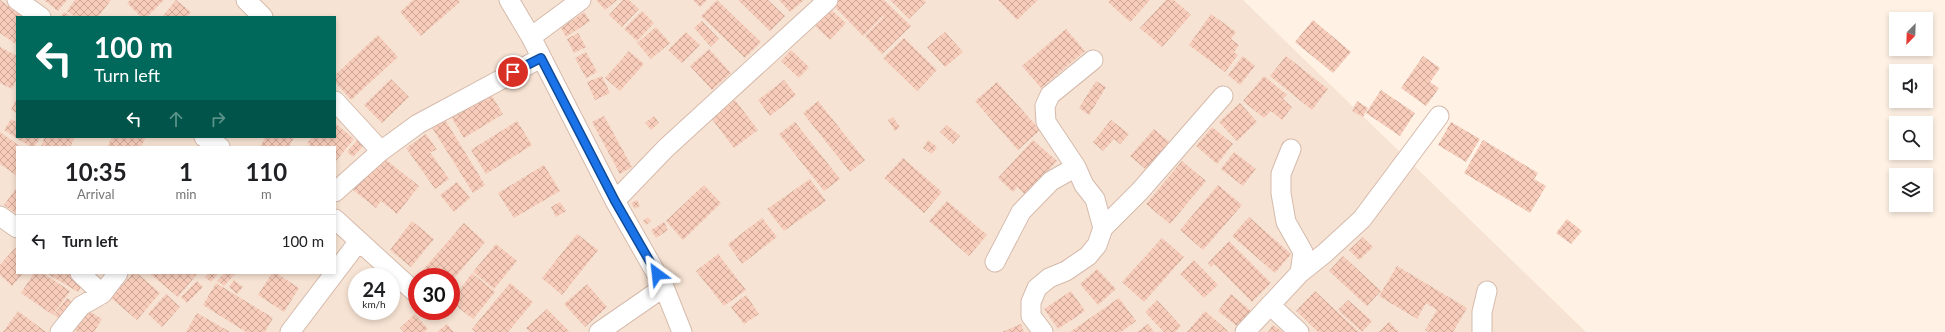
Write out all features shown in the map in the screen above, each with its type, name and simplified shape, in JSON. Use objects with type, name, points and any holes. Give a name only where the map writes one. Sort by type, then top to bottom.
[{"type":"street","points":[[17,0],[39,16]]},
{"type":"street","points":[[246,0],[262,16]]},
{"type":"street","points":[[509,0],[531,37],[615,201],[664,286],[682,332]]},
{"type":"street","points":[[531,37],[581,0]]},
{"type":"street","points":[[615,201],[666,148],[828,0]]},
{"type":"street","points":[[336,191],[381,151],[418,124],[541,58]]},
{"type":"street","points":[[1093,60],[1050,95],[1045,106],[1046,122],[1076,167],[1084,185],[1095,199],[1103,228]]},
{"type":"street","points":[[1043,332],[1031,316],[1032,302],[1037,288],[1048,278],[1066,271],[1088,256],[1097,245],[1103,228],[1140,191],[1223,96]]},
{"type":"street","points":[[336,103],[381,151]]},
{"type":"street","points":[[1245,332],[1300,273],[1325,253],[1362,219],[1439,116]]},
{"type":"street","points":[[206,138],[218,146]]},
{"type":"street","points":[[1291,149],[1281,174],[1281,194],[1286,222],[1303,252],[1300,273]]},
{"type":"street","points":[[995,262],[1021,212],[1051,180],[1076,167]]},
{"type":"street","points":[[336,220],[408,286]]},
{"type":"street","points":[[336,272],[360,241]]},
{"type":"street","points":[[81,274],[102,294]]},
{"type":"street","points":[[60,332],[81,306],[102,294],[117,274]]},
{"type":"street","points":[[290,332],[335,274]]},
{"type":"street","points":[[600,332],[664,286]]},
{"type":"street","points":[[1482,332],[1482,312],[1487,291]]},
{"type":"street","points":[[1270,305],[1299,332]]},
{"type":"shaded area","points":[[0,0],[1243,0],[1586,332],[0,332]]},
{"type":"building","points":[[0,0],[22,16],[16,16],[16,44],[0,33]]},
{"type":"building","points":[[44,0],[67,0],[58,11]]},
{"type":"building","points":[[75,0],[111,0],[99,16],[74,16],[67,11]]},
{"type":"building","points":[[130,0],[164,0],[148,16],[140,16],[127,3]]},
{"type":"building","points":[[176,0],[191,12],[188,16],[163,16]]},
{"type":"building","points":[[413,0],[459,0],[460,2],[421,36],[400,12]]},
{"type":"building","points":[[596,0],[617,0],[605,10]]},
{"type":"building","points":[[623,0],[629,0],[639,9],[622,27],[609,15]]},
{"type":"building","points":[[693,0],[707,0],[700,7]]},
{"type":"building","points":[[717,0],[761,42],[745,58],[701,16]]},
{"type":"building","points":[[738,0],[768,0],[785,16],[770,31]]},
{"type":"building","points":[[779,0],[804,0],[790,12]]},
{"type":"building","points":[[838,0],[884,0],[911,26],[882,54],[865,36],[884,17],[883,16],[863,36],[833,5]]},
{"type":"building","points":[[890,0],[924,0],[926,2],[909,19]]},
{"type":"building","points":[[998,0],[1038,0],[1017,20]]},
{"type":"building","points":[[1110,0],[1150,0],[1130,22],[1108,2]]},
{"type":"building","points":[[1166,0],[1174,0],[1191,15],[1162,47],[1140,28]]},
{"type":"building","points":[[829,8],[846,23],[830,40],[814,25]]},
{"type":"building","points":[[642,11],[654,23],[637,41],[624,29]]},
{"type":"building","points":[[64,12],[70,16],[62,16]]},
{"type":"building","points":[[584,12],[590,21],[566,37],[561,28]]},
{"type":"building","points":[[1211,14],[1236,32],[1231,39],[1239,45],[1234,52],[1238,55],[1225,72],[1189,45]]},
{"type":"building","points":[[1313,20],[1351,52],[1333,73],[1295,42]]},
{"type":"building","points":[[702,21],[719,39],[711,47],[694,28]]},
{"type":"building","points":[[656,27],[670,43],[651,59],[637,43]]},
{"type":"building","points":[[1066,29],[1085,51],[1041,88],[1022,66]]},
{"type":"building","points":[[686,32],[700,45],[682,63],[668,50]]},
{"type":"building","points":[[945,32],[963,52],[945,67],[927,47]]},
{"type":"building","points":[[578,33],[586,47],[574,53],[567,39]]},
{"type":"building","points":[[378,35],[398,57],[351,100],[336,83],[336,74]]},
{"type":"building","points":[[904,38],[937,70],[917,91],[883,58]]},
{"type":"building","points":[[0,47],[16,55],[16,80],[12,89],[0,83]]},
{"type":"building","points":[[709,49],[731,73],[712,90],[690,66]]},
{"type":"building","points":[[791,50],[809,67],[799,78],[781,61]]},
{"type":"building","points":[[629,51],[644,64],[620,91],[605,78]]},
{"type":"building","points":[[586,52],[597,72],[586,78],[575,58]]},
{"type":"building","points":[[1243,56],[1255,66],[1240,85],[1228,75]]},
{"type":"building","points":[[1286,56],[1328,89],[1312,110],[1270,76]]},
{"type":"building","points":[[1423,56],[1440,68],[1430,82],[1439,88],[1426,106],[1401,88]]},
{"type":"building","points":[[602,76],[610,93],[595,100],[587,82]]},
{"type":"building","points":[[1264,76],[1287,95],[1283,99],[1292,107],[1282,120],[1271,111],[1264,118],[1243,101]]},
{"type":"building","points":[[391,79],[409,97],[382,123],[364,105]]},
{"type":"building","points":[[784,80],[796,95],[770,116],[758,100]]},
{"type":"building","points":[[1096,81],[1106,87],[1089,115],[1079,108]]},
{"type":"building","points":[[997,82],[1040,130],[1018,150],[975,101]]},
{"type":"building","points":[[487,88],[503,114],[464,138],[448,112]]},
{"type":"building","points":[[1381,90],[1415,113],[1400,136],[1366,113]]},
{"type":"building","points":[[16,99],[16,112],[11,110]]},
{"type":"building","points":[[735,100],[758,130],[734,148],[711,118]]},
{"type":"building","points":[[818,101],[865,160],[850,172],[803,113]]},
{"type":"building","points":[[1357,101],[1368,108],[1363,117],[1352,111]]},
{"type":"building","points":[[1240,103],[1257,122],[1237,141],[1219,122]]},
{"type":"building","points":[[604,116],[632,167],[620,174],[592,122]]},
{"type":"building","points":[[654,116],[659,123],[651,130],[645,123]]},
{"type":"building","points":[[893,117],[900,127],[895,131],[888,120]]},
{"type":"building","points":[[444,118],[485,185],[473,193],[431,126]]},
{"type":"building","points":[[11,119],[16,122],[16,138],[4,130]]},
{"type":"building","points":[[1111,120],[1129,134],[1120,144],[1114,139],[1103,151],[1093,142]]},
{"type":"building","points":[[517,121],[532,145],[486,174],[471,150]]},
{"type":"building","points":[[795,122],[840,179],[824,191],[779,134]]},
{"type":"building","points":[[1451,122],[1480,139],[1466,162],[1438,145]]},
{"type":"building","points":[[336,124],[354,139],[336,161],[336,146],[311,146],[307,143],[311,138],[336,138]]},
{"type":"building","points":[[947,125],[960,136],[953,144],[940,132]]},
{"type":"building","points":[[1212,127],[1233,144],[1217,164],[1196,146]]},
{"type":"building","points":[[1154,129],[1173,145],[1149,172],[1130,156]]},
{"type":"building","points":[[0,132],[20,146],[16,146],[16,175],[0,164]]},
{"type":"building","points":[[426,134],[437,150],[430,152],[449,179],[435,189],[406,148]]},
{"type":"building","points":[[17,138],[40,138],[35,146],[29,146]]},
{"type":"building","points":[[45,138],[74,138],[70,146],[41,146]]},
{"type":"building","points":[[112,138],[146,138],[142,146],[108,146]]},
{"type":"building","points":[[264,138],[294,138],[290,146],[260,146]]},
{"type":"building","points":[[357,140],[363,146],[353,157],[347,152]]},
{"type":"building","points":[[928,140],[937,147],[932,154],[923,148]]},
{"type":"building","points":[[1033,140],[1057,161],[1026,195],[1017,187],[1013,192],[998,178]]},
{"type":"building","points":[[1483,140],[1538,173],[1534,179],[1546,186],[1530,213],[1464,173]]},
{"type":"building","points":[[1234,152],[1256,169],[1243,186],[1221,169]]},
{"type":"building","points":[[380,155],[419,186],[397,214],[381,201],[376,208],[353,190]]},
{"type":"building","points":[[903,158],[942,192],[924,213],[884,178]]},
{"type":"building","points":[[1182,161],[1206,181],[1170,224],[1146,204]]},
{"type":"building","points":[[544,165],[560,191],[514,218],[498,193]]},
{"type":"building","points":[[810,179],[826,201],[784,231],[767,209]]},
{"type":"building","points":[[457,182],[470,198],[454,212],[440,195]]},
{"type":"building","points":[[704,185],[721,203],[683,240],[666,221]]},
{"type":"building","points":[[1218,185],[1242,205],[1203,250],[1180,230]]},
{"type":"building","points":[[16,188],[16,213],[4,205]]},
{"type":"building","points":[[637,200],[640,206],[635,209],[631,203]]},
{"type":"building","points":[[947,201],[987,235],[969,256],[929,221]]},
{"type":"building","points":[[560,202],[566,211],[556,217],[551,207]]},
{"type":"building","points":[[648,217],[651,221],[646,225],[643,221]]},
{"type":"building","points":[[1249,217],[1291,254],[1275,273],[1232,236]]},
{"type":"building","points":[[762,218],[777,237],[742,264],[728,244]]},
{"type":"building","points":[[1567,219],[1582,231],[1571,244],[1556,233]]},
{"type":"building","points":[[412,221],[434,239],[411,267],[390,250]]},
{"type":"building","points":[[664,222],[668,230],[656,238],[651,230]]},
{"type":"building","points":[[464,223],[485,242],[460,271],[460,268],[425,268]]},
{"type":"building","points":[[577,234],[598,250],[562,295],[542,278]]},
{"type":"building","points":[[1363,237],[1373,247],[1359,260],[1349,250]]},
{"type":"building","points":[[1162,238],[1184,257],[1144,302],[1122,282]]},
{"type":"building","points":[[1229,241],[1271,283],[1252,302],[1214,264],[1211,267],[1208,263]]},
{"type":"building","points":[[496,244],[517,261],[494,289],[473,272]]},
{"type":"building","points":[[16,248],[16,274],[22,274],[12,286],[0,275],[0,265]]},
{"type":"building","points":[[718,254],[746,290],[724,306],[696,271]]},
{"type":"building","points":[[1343,256],[1381,291],[1367,306],[1329,271]]},
{"type":"building","points":[[1194,260],[1218,285],[1204,298],[1180,274]]},
{"type":"building","points":[[1397,266],[1467,308],[1453,332],[1429,332],[1425,330],[1437,310],[1426,303],[1417,319],[1379,296]]},
{"type":"building","points":[[1097,269],[1116,289],[1098,305],[1080,284]]},
{"type":"building","points":[[472,273],[495,292],[473,319],[460,309],[460,290]]},
{"type":"building","points":[[33,274],[44,274],[70,291],[53,315],[21,293]]},
{"type":"building","points":[[48,274],[69,274],[84,282],[78,292]]},
{"type":"building","points":[[132,274],[138,274],[160,293],[137,320],[111,298]]},
{"type":"building","points":[[150,274],[197,274],[178,297]]},
{"type":"building","points":[[207,274],[218,274],[211,282],[205,277]]},
{"type":"building","points":[[223,274],[235,274],[224,286],[217,281]]},
{"type":"building","points":[[271,274],[278,274],[299,288],[284,312],[258,295]]},
{"type":"building","points":[[234,280],[243,287],[237,294],[229,287]]},
{"type":"building","points":[[197,281],[203,287],[187,303],[181,297]]},
{"type":"building","points":[[216,283],[273,318],[265,332],[246,332],[203,305]]},
{"type":"building","points":[[510,283],[533,302],[508,332],[475,332],[472,329]]},
{"type":"building","points":[[587,284],[607,307],[585,327],[564,304]]},
{"type":"building","points":[[1071,291],[1085,311],[1058,329],[1044,309]]},
{"type":"building","points":[[1315,291],[1359,332],[1318,332],[1296,311]]},
{"type":"building","points":[[166,294],[180,307],[162,327],[148,314]]},
{"type":"building","points":[[1231,294],[1251,311],[1238,327],[1218,311]]},
{"type":"building","points":[[746,295],[759,314],[744,324],[731,307]]},
{"type":"building","points":[[67,298],[75,304],[62,321],[54,315]]},
{"type":"building","points":[[1119,298],[1136,321],[1121,332],[1070,332]]},
{"type":"building","points":[[1157,300],[1181,326],[1175,332],[1164,332],[1145,312]]},
{"type":"building","points":[[1348,300],[1372,321],[1362,332],[1338,310]]},
{"type":"building","points":[[84,308],[102,319],[94,332],[78,332],[71,328]]},
{"type":"building","points":[[547,309],[569,331],[568,332],[530,332],[526,328]]},
{"type":"building","points":[[18,311],[46,332],[3,332]]},
{"type":"building","points":[[1205,311],[1228,331],[1187,332]]},
{"type":"building","points":[[197,313],[230,332],[186,332]]},
{"type":"building","points":[[409,320],[420,320],[428,329],[424,332],[404,332],[400,328]]},
{"type":"building","points":[[1389,322],[1399,332],[1379,332]]},
{"type":"building","points":[[447,324],[454,332],[437,332]]},
{"type":"building","points":[[1021,324],[1024,332],[1002,332]]},
{"type":"building","points":[[1148,324],[1154,332],[1137,332]]},
{"type":"building","points":[[1273,325],[1283,332],[1268,332]]},
{"type":"route","points":[[513,72],[541,58],[615,201],[657,274]]}]
